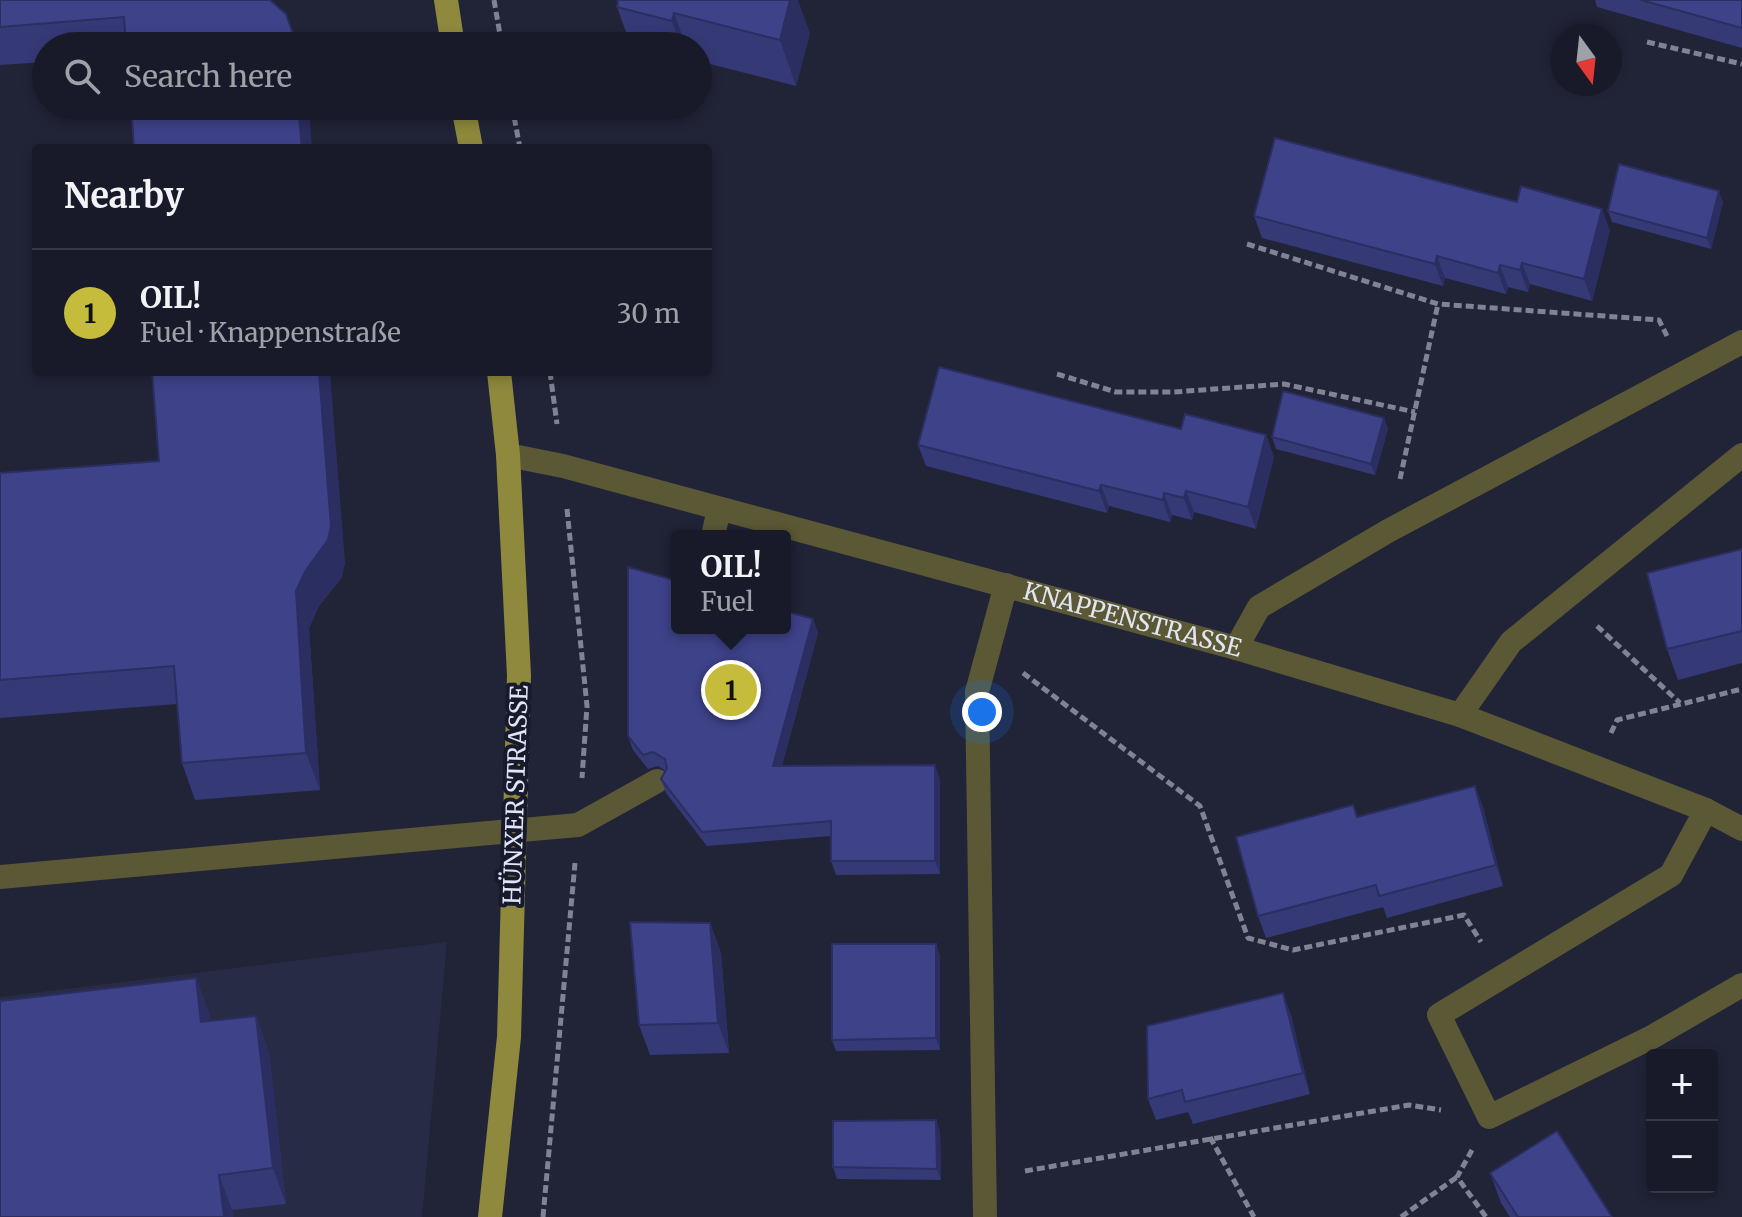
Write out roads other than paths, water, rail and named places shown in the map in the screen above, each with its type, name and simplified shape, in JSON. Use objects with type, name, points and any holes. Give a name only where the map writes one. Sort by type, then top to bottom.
[{"type":"main road","points":[[446,0],[451,32]]},
{"type":"main road","points":[[466,120],[470,144]]},
{"type":"main road","name":"HÜNXER STRASSE","points":[[490,1217],[509,1037],[519,676],[508,455],[499,376]]},
{"type":"street","points":[[1236,648],[1259,607],[1388,531],[1742,342]]},
{"type":"street","name":"KNAPPENSTRASSE","points":[[508,455],[1006,585],[1236,648],[1460,715],[1706,810],[1742,829]]},
{"type":"street","points":[[1460,715],[1511,642],[1742,455]]},
{"type":"street","points":[[714,530],[719,509]]},
{"type":"street","points":[[985,1217],[977,692],[1006,585]]},
{"type":"street","points":[[0,877],[578,825],[657,781]]},
{"type":"street","points":[[1706,810],[1671,875],[1439,1015],[1489,1117],[1652,1037],[1742,985]]},
{"type":"place","name":"OIL!","points":[[731,690]]}]
